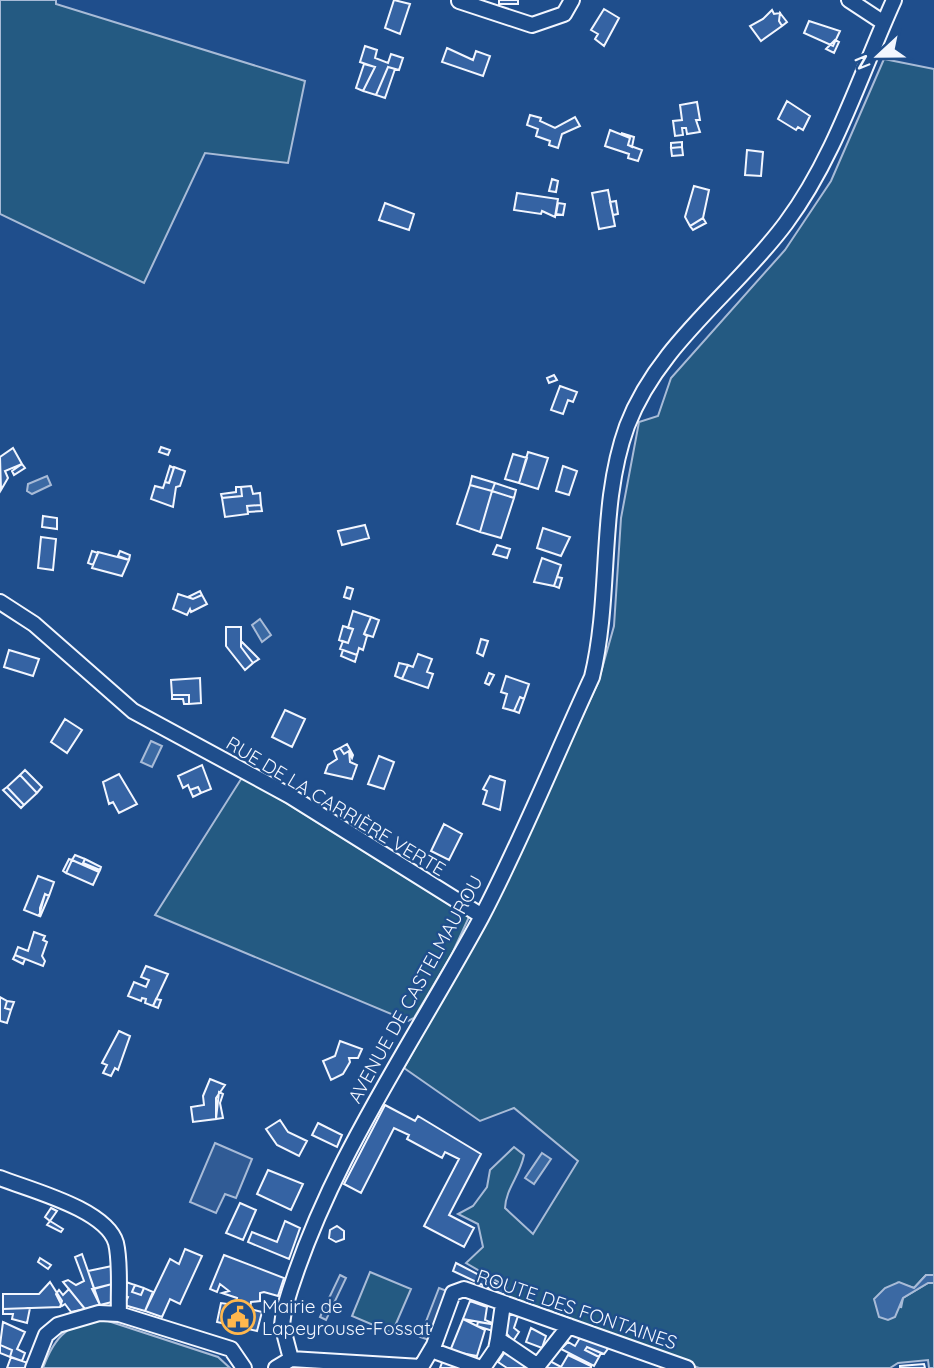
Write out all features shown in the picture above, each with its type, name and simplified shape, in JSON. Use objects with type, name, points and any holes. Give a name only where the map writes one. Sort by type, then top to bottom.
[{"type":"street","points":[[459,1],[532,25],[565,15],[572,0]]},
{"type":"street","points":[[849,0],[884,23]]},
{"type":"street","name":"AVENUE DE CASTELMAUROU","points":[[291,1359],[282,1325],[284,1310],[318,1211],[366,1117],[482,916],[592,677],[601,642],[613,485],[627,426],[640,397],[660,365],[786,224],[833,143],[894,0]]},
{"type":"street","name":"RUE DE LA CARRIÈRE VERTE","points":[[0,602],[34,624],[133,711],[290,796],[482,916]]},
{"type":"street","points":[[0,1178],[84,1211],[107,1229],[116,1243],[119,1314]]},
{"type":"street","name":"ROUTE DES FONTAINES","points":[[421,1368],[431,1350],[449,1301],[458,1289],[687,1368]]},
{"type":"street","points":[[431,1350],[482,1368],[496,1349],[503,1304]]},
{"type":"street","points":[[33,1368],[46,1335],[58,1325],[99,1313],[119,1314],[231,1349],[244,1368]]},
{"type":"street","points":[[498,1339],[537,1367],[569,1326]]},
{"type":"street","points":[[276,1368],[291,1359],[421,1368]]},
{"type":"shaded area","points":[[0,0],[56,0],[56,4],[305,81],[288,163],[205,153],[144,283],[0,214]]},
{"type":"shaded area","points":[[884,59],[934,69],[934,1275],[926,1275],[914,1288],[898,1283],[901,1308],[903,1298],[928,1283],[934,1283],[934,1368],[929,1368],[928,1360],[898,1363],[890,1368],[699,1368],[545,1309],[504,1297],[507,1287],[466,1263],[483,1247],[478,1224],[458,1214],[473,1206],[487,1187],[490,1170],[514,1147],[524,1155],[505,1208],[533,1234],[578,1161],[514,1108],[480,1121],[404,1068],[493,908],[598,683],[614,626],[621,518],[639,422],[658,416],[671,378],[785,250],[831,181]]},
{"type":"shaded area","points":[[47,476],[51,485],[32,494],[27,491],[28,484]]},
{"type":"shaded area","points":[[260,619],[271,635],[262,642],[252,625]]},
{"type":"shaded area","points":[[151,741],[162,746],[152,767],[141,762]]},
{"type":"shaded area","points":[[243,776],[469,917],[452,954],[414,1018],[408,1021],[155,915]]},
{"type":"shaded area","points":[[215,1143],[252,1159],[236,1198],[225,1194],[216,1213],[190,1202]]},
{"type":"shaded area","points":[[542,1153],[551,1159],[534,1184],[525,1178]]},
{"type":"shaded area","points":[[370,1272],[411,1289],[392,1333],[352,1316]]},
{"type":"shaded area","points":[[340,1275],[346,1278],[326,1320],[320,1317]]},
{"type":"shaded area","points":[[926,1275],[934,1275],[934,1283],[928,1283],[903,1298],[895,1317],[888,1320],[879,1317],[874,1299],[885,1288],[899,1282],[914,1288]]},
{"type":"shaded area","points":[[439,1288],[447,1291],[429,1340],[420,1337]]},
{"type":"shaded area","points":[[105,1320],[218,1357],[230,1368],[43,1368],[53,1347],[65,1332],[92,1321]]},
{"type":"building","points":[[394,0],[410,4],[400,34],[385,28]]},
{"type":"building","points":[[499,0],[518,0],[518,4],[499,4]]},
{"type":"building","points":[[604,9],[619,18],[604,46],[595,39],[598,34],[591,30]]},
{"type":"building","points":[[772,10],[774,14],[780,13],[779,21],[782,26],[761,41],[750,26]]},
{"type":"building","points":[[780,13],[787,22],[782,26],[779,21]]},
{"type":"building","points":[[809,21],[840,31],[833,46],[804,33]]},
{"type":"building","points":[[835,40],[839,42],[834,53],[826,49]]},
{"type":"building","points":[[365,46],[377,50],[375,58],[388,63],[391,54],[403,58],[399,70],[388,67],[376,95],[363,91],[375,67],[360,62]]},
{"type":"building","points":[[447,48],[473,60],[476,51],[490,56],[483,76],[442,62]]},
{"type":"building","points":[[364,64],[375,67],[363,91],[356,88]]},
{"type":"building","points":[[388,67],[395,69],[385,98],[376,95]]},
{"type":"building","points":[[787,101],[810,116],[803,130],[798,127],[796,130],[778,119]]},
{"type":"building","points":[[697,102],[700,120],[696,120],[700,132],[687,134],[686,128],[682,128],[683,135],[675,136],[673,121],[682,120],[680,105]]},
{"type":"building","points":[[530,115],[541,118],[540,121],[555,128],[575,117],[580,126],[562,134],[558,148],[549,145],[550,141],[536,136],[538,129],[527,125]]},
{"type":"building","points":[[610,130],[630,138],[628,145],[642,150],[638,161],[628,158],[629,154],[605,146]]},
{"type":"building","points":[[621,133],[634,137],[632,147],[628,145],[630,138]]},
{"type":"building","points":[[682,142],[682,147],[671,148],[671,143]]},
{"type":"building","points":[[682,147],[683,155],[672,156],[671,148]]},
{"type":"building","points":[[747,150],[763,152],[761,176],[745,175]]},
{"type":"building","points":[[552,179],[558,181],[556,192],[549,191]]},
{"type":"building","points":[[694,186],[709,190],[703,218],[690,226],[685,217]]},
{"type":"building","points":[[608,190],[615,226],[599,229],[592,193]]},
{"type":"building","points":[[517,193],[558,199],[555,217],[542,211],[541,214],[514,210]]},
{"type":"building","points":[[616,201],[618,214],[613,215],[610,202]]},
{"type":"building","points":[[385,203],[414,214],[409,230],[379,220]]},
{"type":"building","points":[[558,203],[565,204],[563,215],[556,214]]},
{"type":"building","points":[[703,218],[706,223],[693,230],[690,226]]},
{"type":"building","points":[[554,375],[557,380],[549,383],[547,378]]},
{"type":"building","points":[[560,386],[577,392],[573,402],[568,400],[563,414],[551,410]]},
{"type":"building","points":[[161,447],[170,450],[168,455],[159,452]]},
{"type":"building","points":[[13,448],[22,464],[5,471],[8,478],[1,490],[0,457]]},
{"type":"building","points":[[528,452],[548,458],[538,489],[519,483]]},
{"type":"building","points":[[513,454],[527,458],[519,483],[505,479]]},
{"type":"building","points":[[22,464],[25,468],[14,475],[12,471]]},
{"type":"building","points":[[170,466],[174,468],[169,483],[165,482]]},
{"type":"building","points":[[563,466],[577,471],[569,495],[556,491]]},
{"type":"building","points":[[174,467],[185,471],[180,486],[176,487],[173,507],[151,499],[155,486],[163,488],[165,482],[169,483]]},
{"type":"building","points":[[472,476],[495,483],[492,491],[470,485]]},
{"type":"building","points":[[495,483],[516,490],[514,498],[492,491]]},
{"type":"building","points":[[470,485],[492,491],[480,532],[457,524]]},
{"type":"building","points":[[251,486],[253,494],[260,493],[261,505],[247,506],[248,514],[225,517],[222,498],[242,496],[241,487]]},
{"type":"building","points":[[236,487],[241,487],[242,496],[222,498],[221,494],[236,492]]},
{"type":"building","points":[[492,491],[514,498],[501,538],[480,532]]},
{"type":"building","points":[[261,505],[262,511],[248,512],[247,506]]},
{"type":"building","points":[[43,516],[57,518],[57,529],[42,527]]},
{"type":"building","points":[[365,525],[369,538],[342,545],[338,531]]},
{"type":"building","points":[[543,528],[570,537],[561,556],[537,548]]},
{"type":"building","points":[[41,537],[56,539],[53,570],[38,568]]},
{"type":"building","points":[[497,545],[510,549],[507,558],[493,554]]},
{"type":"building","points":[[92,551],[98,553],[93,565],[88,563]]},
{"type":"building","points":[[120,551],[130,555],[129,560],[118,556]]},
{"type":"building","points":[[98,552],[129,560],[122,576],[92,568]]},
{"type":"building","points":[[542,558],[561,565],[554,586],[534,582]]},
{"type":"building","points":[[557,577],[562,578],[559,588],[554,586]]},
{"type":"building","points":[[347,587],[353,589],[350,599],[344,597]]},
{"type":"building","points":[[200,591],[202,595],[193,599],[188,597]]},
{"type":"building","points":[[178,594],[193,599],[202,595],[207,604],[191,612],[190,609],[187,615],[173,609]]},
{"type":"building","points":[[353,611],[371,617],[364,634],[367,636],[363,650],[359,648],[357,655],[340,649],[343,641],[348,643],[353,629],[348,628]]},
{"type":"building","points":[[371,617],[379,620],[373,637],[364,634]]},
{"type":"building","points":[[343,626],[353,629],[348,643],[339,640]]},
{"type":"building","points":[[226,627],[241,627],[241,647],[253,663],[245,670],[226,646]]},
{"type":"building","points":[[481,639],[488,641],[483,656],[477,653]]},
{"type":"building","points":[[241,641],[259,659],[253,663],[241,647]]},
{"type":"building","points":[[9,650],[39,659],[33,676],[4,667]]},
{"type":"building","points":[[343,650],[357,655],[355,662],[341,656]]},
{"type":"building","points":[[418,654],[432,659],[427,672],[433,674],[428,688],[402,679],[408,665],[413,667]]},
{"type":"building","points":[[399,663],[408,665],[402,679],[395,676]]},
{"type":"building","points":[[489,673],[494,675],[489,685],[485,683]]},
{"type":"building","points":[[506,676],[529,684],[524,699],[520,697],[514,711],[503,708],[507,694],[501,692]]},
{"type":"building","points":[[200,678],[201,703],[189,704],[189,695],[172,695],[171,680]]},
{"type":"building","points":[[172,695],[189,695],[189,704],[184,704],[183,699],[172,699]]},
{"type":"building","points":[[520,697],[524,699],[519,713],[514,711]]},
{"type":"building","points":[[285,710],[305,719],[292,747],[272,737]]},
{"type":"building","points":[[65,719],[82,730],[67,753],[51,742]]},
{"type":"building","points":[[347,744],[352,758],[349,751],[344,754],[340,748]]},
{"type":"building","points":[[340,748],[344,754],[349,751],[350,762],[357,765],[352,779],[325,773],[328,765],[337,759],[334,751]]},
{"type":"building","points":[[379,756],[394,762],[384,789],[368,784]]},
{"type":"building","points":[[202,765],[211,789],[201,793],[198,787],[190,790],[188,785],[183,788],[178,776]]},
{"type":"building","points":[[25,770],[42,787],[37,793],[20,775]]},
{"type":"building","points":[[119,774],[137,804],[119,813],[113,802],[109,804],[103,782]]},
{"type":"building","points":[[20,775],[37,793],[24,805],[7,787]]},
{"type":"building","points":[[490,776],[505,781],[500,810],[483,804],[487,791],[483,789]]},
{"type":"building","points":[[7,787],[24,805],[21,808],[3,790]]},
{"type":"building","points":[[198,787],[201,793],[193,797],[190,790]]},
{"type":"building","points":[[444,824],[462,834],[449,860],[431,851]]},
{"type":"building","points":[[75,855],[85,859],[83,863],[100,870],[99,872],[72,860]]},
{"type":"building","points":[[69,859],[72,860],[66,873],[63,871]]},
{"type":"building","points":[[85,859],[101,867],[100,870],[83,863]]},
{"type":"building","points":[[72,860],[99,872],[93,885],[66,873]]},
{"type":"building","points":[[38,876],[54,882],[49,896],[45,894],[39,916],[24,910]]},
{"type":"building","points":[[45,894],[49,896],[40,917],[40,908]]},
{"type":"building","points":[[34,932],[45,936],[43,940],[47,942],[42,956],[45,961],[43,966],[15,955],[18,947],[28,951]]},
{"type":"building","points":[[15,955],[25,959],[23,964],[13,959]]},
{"type":"building","points":[[146,966],[168,974],[153,1006],[145,1003],[146,999],[142,998],[141,1001],[128,996],[134,982],[146,987],[149,980],[141,977]]},
{"type":"building","points":[[0,997],[7,1001],[5,1008],[11,1010],[7,1023],[0,1021]]},
{"type":"building","points":[[156,999],[161,1000],[158,1008],[153,1006]]},
{"type":"building","points":[[7,1001],[14,1002],[11,1010],[5,1008]]},
{"type":"building","points":[[119,1031],[130,1036],[118,1070],[115,1068],[111,1076],[103,1073],[107,1065],[102,1063]]},
{"type":"building","points":[[340,1041],[362,1049],[358,1058],[349,1058],[350,1062],[343,1074],[331,1080],[323,1061],[335,1056]]},
{"type":"building","points":[[210,1079],[225,1085],[216,1098],[216,1119],[193,1122],[191,1107],[204,1105],[203,1096]]},
{"type":"building","points":[[219,1092],[223,1094],[220,1103],[223,1118],[216,1119]]},
{"type":"building","points":[[385,1105],[415,1121],[418,1116],[481,1154],[449,1215],[474,1228],[464,1247],[424,1226],[459,1159],[445,1152],[442,1158],[407,1139],[409,1135],[394,1128],[361,1193],[344,1184]]},
{"type":"building","points":[[280,1120],[288,1132],[307,1141],[299,1156],[277,1145],[266,1129]]},
{"type":"building","points":[[318,1123],[342,1135],[337,1147],[312,1135]]},
{"type":"building","points":[[268,1170],[303,1184],[291,1210],[257,1194]]},
{"type":"building","points":[[240,1203],[256,1210],[243,1240],[226,1233]]},
{"type":"building","points":[[51,1208],[57,1211],[50,1221],[45,1217]]},
{"type":"building","points":[[50,1221],[63,1229],[61,1232],[47,1225]]},
{"type":"building","points":[[285,1221],[300,1228],[289,1259],[248,1242],[252,1232],[277,1242]]},
{"type":"building","points":[[337,1226],[344,1231],[344,1239],[336,1242],[329,1238],[330,1230]]},
{"type":"building","points":[[185,1249],[202,1256],[180,1304],[170,1299],[162,1317],[145,1311],[170,1259],[179,1264]]},
{"type":"building","points":[[82,1254],[100,1305],[85,1309],[63,1282],[68,1280],[76,1285],[84,1281],[75,1257]]},
{"type":"building","points":[[224,1255],[284,1278],[278,1296],[264,1292],[260,1293],[260,1301],[251,1302],[250,1309],[262,1312],[257,1331],[217,1322],[221,1303],[235,1305],[237,1298],[222,1293],[229,1291],[220,1284],[217,1292],[210,1289]]},
{"type":"building","points":[[40,1258],[51,1265],[48,1269],[38,1262]]},
{"type":"building","points":[[456,1263],[506,1289],[504,1295],[453,1271]]},
{"type":"building","points":[[112,1266],[112,1284],[94,1289],[88,1271]]},
{"type":"building","points":[[50,1282],[62,1301],[60,1307],[3,1309],[3,1294],[39,1294]]},
{"type":"building","points":[[126,1282],[135,1285],[132,1292],[141,1295],[144,1288],[153,1292],[145,1311],[124,1305],[128,1297],[125,1296]]},
{"type":"building","points":[[112,1284],[112,1302],[100,1305],[92,1289]]},
{"type":"building","points":[[135,1285],[144,1288],[141,1295],[132,1292]]},
{"type":"building","points":[[69,1289],[85,1309],[71,1312],[65,1304],[62,1306],[56,1294],[59,1290],[63,1295]]},
{"type":"building","points":[[470,1301],[487,1307],[485,1320],[497,1325],[463,1319]]},
{"type":"building","points":[[30,1308],[27,1323],[12,1319],[13,1314],[3,1314],[3,1309]]},
{"type":"building","points":[[508,1313],[518,1316],[514,1328],[519,1332],[513,1341],[506,1333]]},
{"type":"building","points":[[463,1319],[485,1330],[477,1356],[450,1351]]},
{"type":"building","points":[[3,1322],[25,1332],[17,1349],[25,1353],[22,1361],[10,1357],[12,1350],[0,1345]]},
{"type":"building","points":[[478,1322],[497,1325],[496,1332],[477,1326]]},
{"type":"building","points":[[531,1328],[546,1336],[542,1348],[526,1342]]},
{"type":"building","points":[[581,1336],[610,1346],[604,1354],[587,1347],[585,1350],[599,1357],[594,1366],[561,1349],[568,1342],[575,1346]]},
{"type":"building","points":[[0,1345],[12,1350],[10,1357],[0,1353]]},
{"type":"building","points":[[587,1347],[601,1353],[599,1357],[585,1350]]},
{"type":"building","points":[[507,1349],[531,1368],[507,1368],[498,1362]]},
{"type":"building","points":[[568,1355],[591,1368],[545,1368],[550,1361],[561,1367]]},
{"type":"building","points":[[11,1357],[28,1363],[26,1368],[7,1368]]},
{"type":"building","points":[[443,1360],[459,1365],[458,1368],[440,1368]]},
{"type":"building","points":[[924,1364],[925,1368],[900,1368],[900,1366]]},
{"type":"place","name":"Mairie de Lapeyrouse-Fossat","points":[[238,1317]]}]
